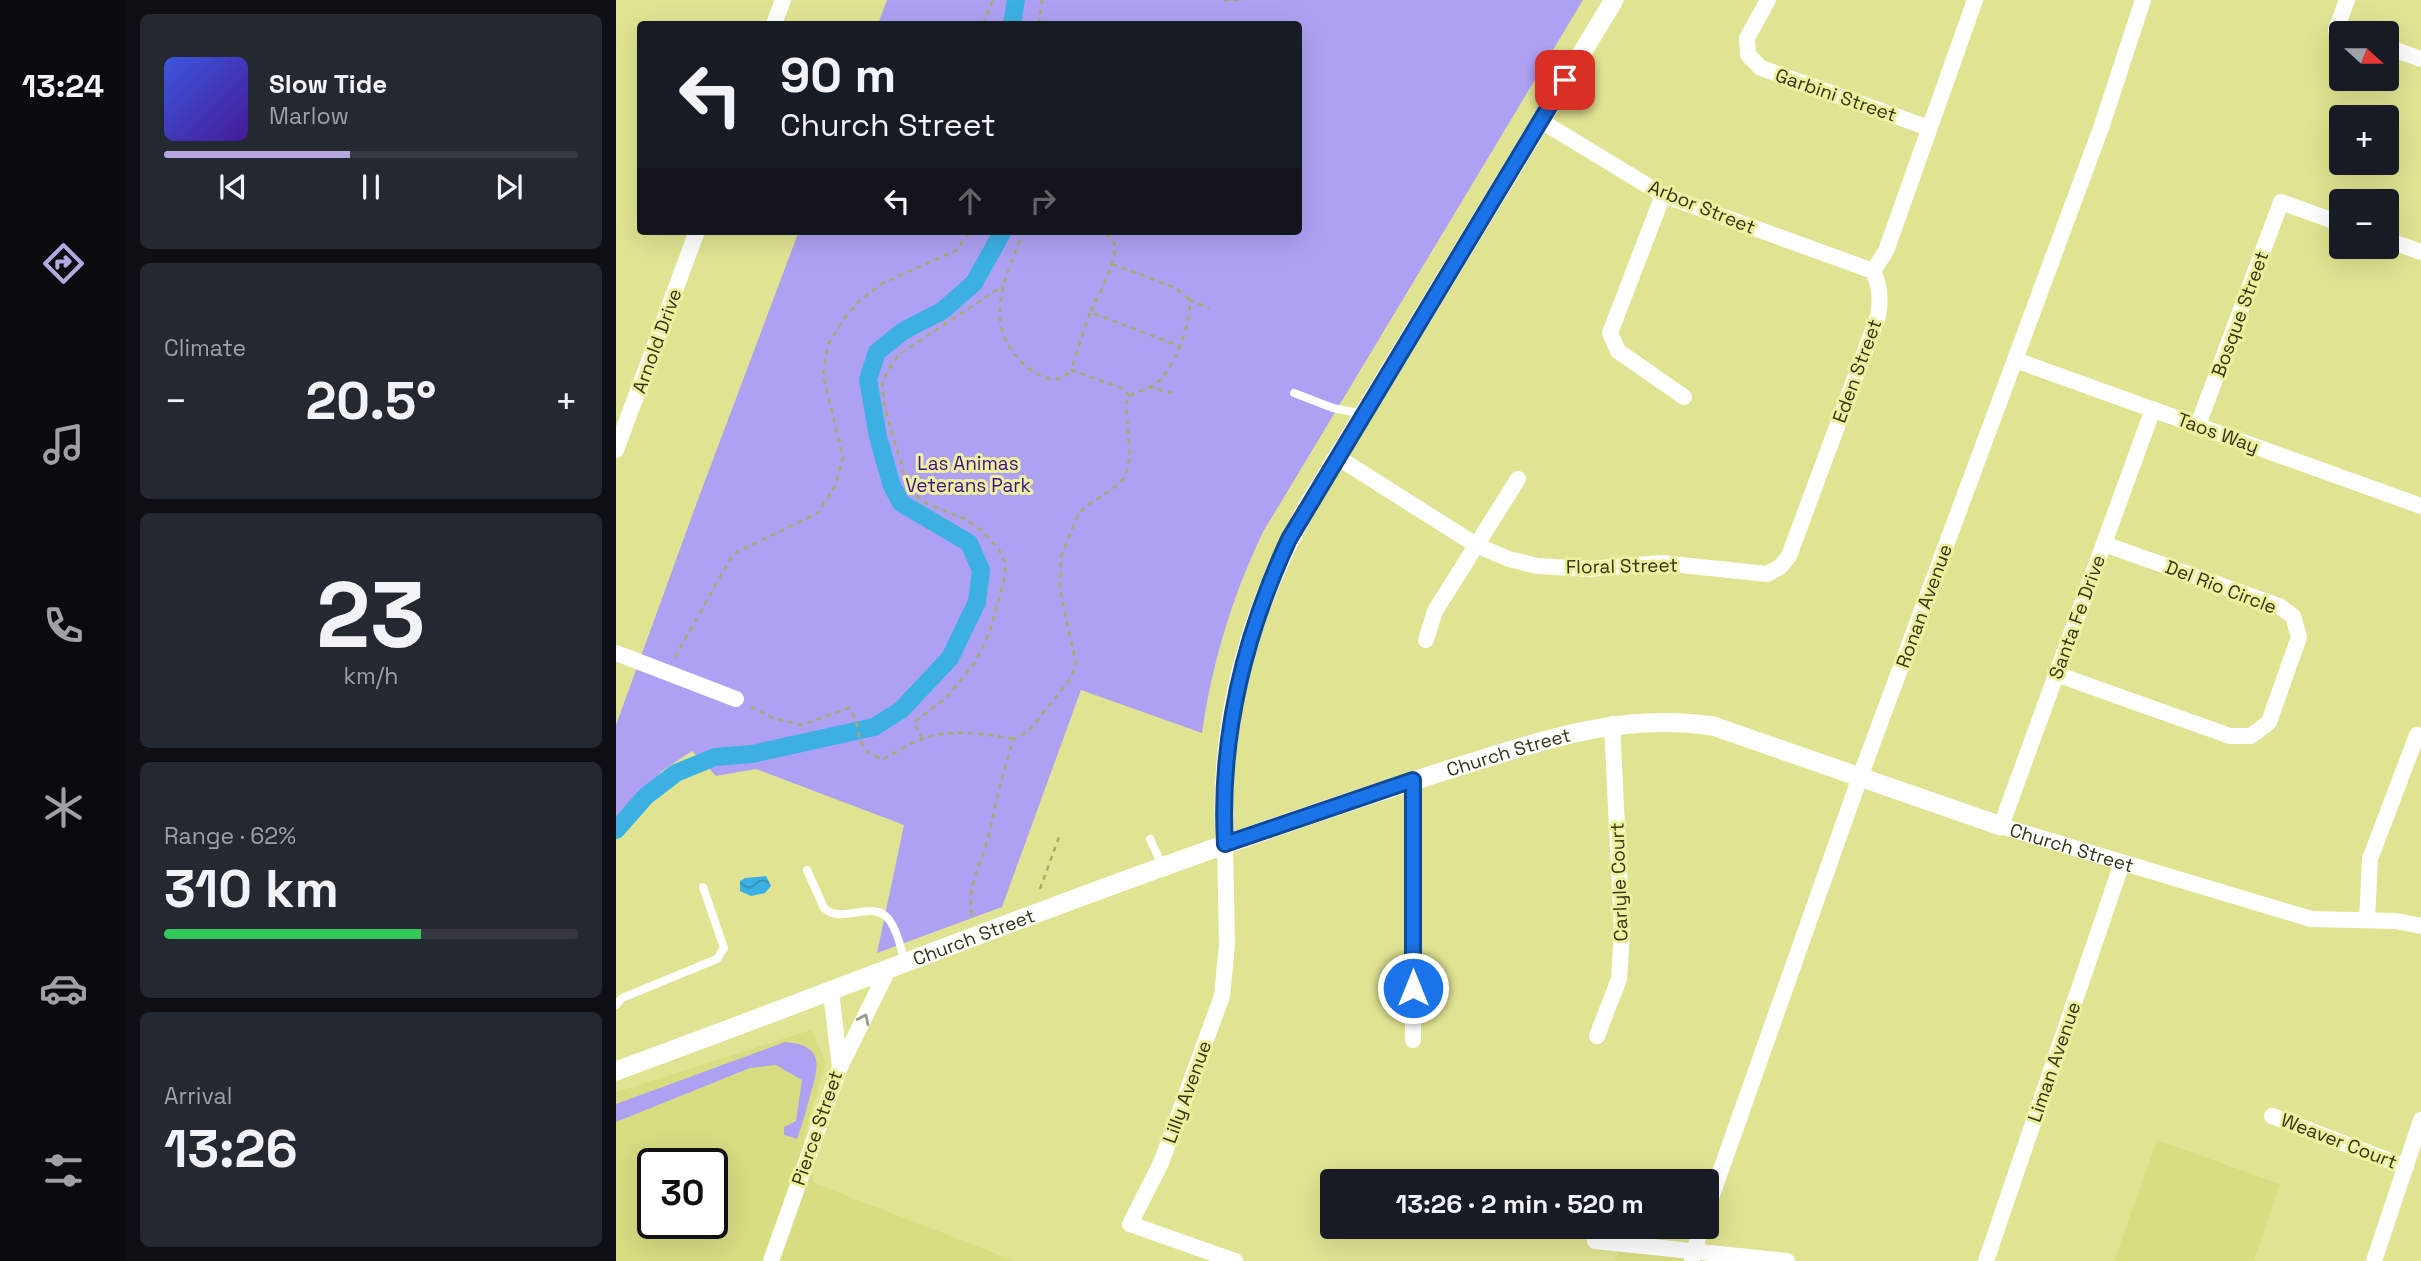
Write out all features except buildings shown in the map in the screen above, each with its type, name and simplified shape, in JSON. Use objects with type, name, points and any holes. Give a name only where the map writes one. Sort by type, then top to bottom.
[{"type":"street","points":[[775,21],[783,0]]},
{"type":"street","points":[[1225,844],[1224,808],[1233,704],[1246,647],[1268,586],[1289,539],[1614,0]]},
{"type":"street","name":"Garbini Street","points":[[1768,0],[1747,38],[1748,55],[1761,68],[1929,128]]},
{"type":"street","points":[[1873,271],[1886,251],[1975,0]]},
{"type":"street","name":"Ronan Avenue","points":[[1719,1175],[1860,777],[2101,128],[2143,0]]},
{"type":"street","points":[[2344,21],[2347,0]]},
{"type":"street","points":[[2399,51],[2421,59]]},
{"type":"street","name":"Arbor Street","points":[[1541,121],[1663,195],[1873,271]]},
{"type":"street","points":[[1663,195],[1610,333],[1618,351],[1684,397]]},
{"type":"street","name":"Bosque Street","points":[[2198,425],[2281,202],[2329,219]]},
{"type":"street","name":"Arnold Drive","points":[[616,450],[696,235]]},
{"type":"street","points":[[2399,244],[2421,252]]},
{"type":"street","name":"Eden Street","points":[[1767,574],[1780,568],[1789,556],[1878,316],[1880,287],[1873,271]]},
{"type":"street","name":"Taos Way","points":[[2015,360],[2421,506]]},
{"type":"street","name":"Santa Fe Drive","points":[[2001,826],[2153,409]]},
{"type":"street","name":"Floral Street","points":[[1337,457],[1476,545],[1509,559],[1537,566],[1589,569],[1661,563],[1767,574]]},
{"type":"street","points":[[1426,639],[1434,611],[1518,479]]},
{"type":"street","name":"Del Rio Circle","points":[[2056,674],[2230,736],[2251,736],[2269,722],[2299,638],[2293,617],[2279,606],[2104,544]]},
{"type":"street","points":[[616,653],[736,699]]},
{"type":"street","name":"Church Street","points":[[616,1071],[1225,844],[1413,780],[1564,734],[1612,724],[1683,722],[1713,726],[2001,826],[2311,919],[2396,921],[2421,926]]},
{"type":"street","name":"Carlyle Court","points":[[1597,1036],[1619,979],[1622,931],[1612,724]]},
{"type":"street","points":[[2367,920],[2370,859],[2417,735]]},
{"type":"street","points":[[1413,780],[1413,1040]]},
{"type":"street","name":"Lilly Avenue","points":[[1225,844],[1227,944],[1222,996],[1161,1163],[1130,1224],[1236,1261]]},
{"type":"street","name":"Liman Avenue","points":[[1986,1261],[2122,863]]},
{"type":"street","points":[[840,1067],[897,967]]},
{"type":"street","name":"Pierce Street","points":[[771,1261],[840,1067],[831,992]]},
{"type":"street","name":"Weaver Court","points":[[2272,1116],[2406,1167]]},
{"type":"street","points":[[2374,1261],[2421,1120]]},
{"type":"street","points":[[1692,1256],[1697,1239]]},
{"type":"street","points":[[1595,1241],[1692,1256],[1787,1261]]},
{"type":"lane","points":[[1293,393],[1334,408],[1363,414]]},
{"type":"lane","points":[[1150,838],[1163,867]]},
{"type":"lane","points":[[807,870],[824,908],[829,913],[835,915],[875,910],[891,922],[897,967]]},
{"type":"lane","points":[[616,1005],[622,998],[717,959],[724,948],[703,887]]},
{"type":"path","points":[[984,21],[993,0]]},
{"type":"path","points":[[1039,21],[1042,0]]},
{"type":"path","points":[[1224,0],[1245,0]]},
{"type":"path","points":[[667,672],[733,554],[818,513],[835,486],[843,458],[823,374],[828,345],[843,320],[860,299],[883,283],[957,250],[967,235]]},
{"type":"path","points":[[1022,235],[1003,286],[1001,327],[1007,344],[1018,360],[1047,379],[1058,381],[1066,378],[1072,370],[1090,312],[1112,264],[1116,250],[1113,240],[1107,235]]},
{"type":"path","points":[[1112,264],[1176,288],[1191,300],[1209,308]]},
{"type":"path","points":[[922,739],[914,722],[946,698],[974,664],[989,634],[1004,581],[1005,562],[998,548],[981,530],[965,519],[926,503],[915,495],[906,481],[885,408],[881,382],[898,355],[1003,286]]},
{"type":"path","points":[[736,699],[773,718],[802,725],[848,708],[854,714],[867,751],[883,759],[922,739],[939,734],[965,733],[1014,739],[1029,731],[1071,678],[1076,664],[1060,590],[1061,557],[1077,514],[1125,477],[1130,457],[1126,404],[1129,396],[1156,384],[1170,366],[1191,314],[1191,300]]},
{"type":"path","points":[[1090,312],[1179,346]]},
{"type":"path","points":[[1072,370],[1124,389],[1129,396]]},
{"type":"path","points":[[1148,387],[1176,394]]},
{"type":"path","points":[[972,915],[972,884],[988,838],[1005,765],[1014,739]]},
{"type":"path","points":[[1040,889],[1059,837]]},
{"type":"shaded area","points":[[811,1030],[826,1062],[803,1141],[814,1183],[1015,1261],[616,1261],[616,1092]]},
{"type":"shaded area","points":[[2157,1140],[2280,1184],[2254,1261],[2114,1261]]},
{"type":"shaded area","points":[[1619,1252],[1684,1255],[1729,1261],[1615,1261]]},
{"type":"green space","name":"Las Animas Veterans Park","points":[[887,0],[1583,0],[1263,532],[1225,631],[1211,681],[1202,733],[1081,690],[1002,907],[877,953],[904,825],[756,769],[716,776],[692,751],[662,771],[616,821],[616,725],[797,235],[1302,235],[1302,21],[879,21]]},
{"type":"green space","points":[[785,1042],[807,1047],[813,1052],[817,1067],[797,1139],[784,1135],[784,1127],[796,1121],[802,1080],[776,1065],[750,1068],[616,1122],[616,1104]]},
{"type":"water","points":[[766,876],[771,886],[765,893],[751,896],[740,891],[740,881],[745,878]]},
{"type":"waterway","points":[[1012,21],[1016,0]]},
{"type":"waterway","points":[[616,830],[646,796],[676,773],[715,757],[752,754],[874,727],[901,710],[950,658],[977,602],[981,570],[969,543],[901,503],[892,486],[878,437],[868,379],[877,352],[903,331],[942,311],[974,283],[1001,235]]},
{"type":"route","points":[[1413,988],[1413,780],[1225,844],[1225,776],[1233,704],[1256,616],[1289,539],[1565,80]]}]
